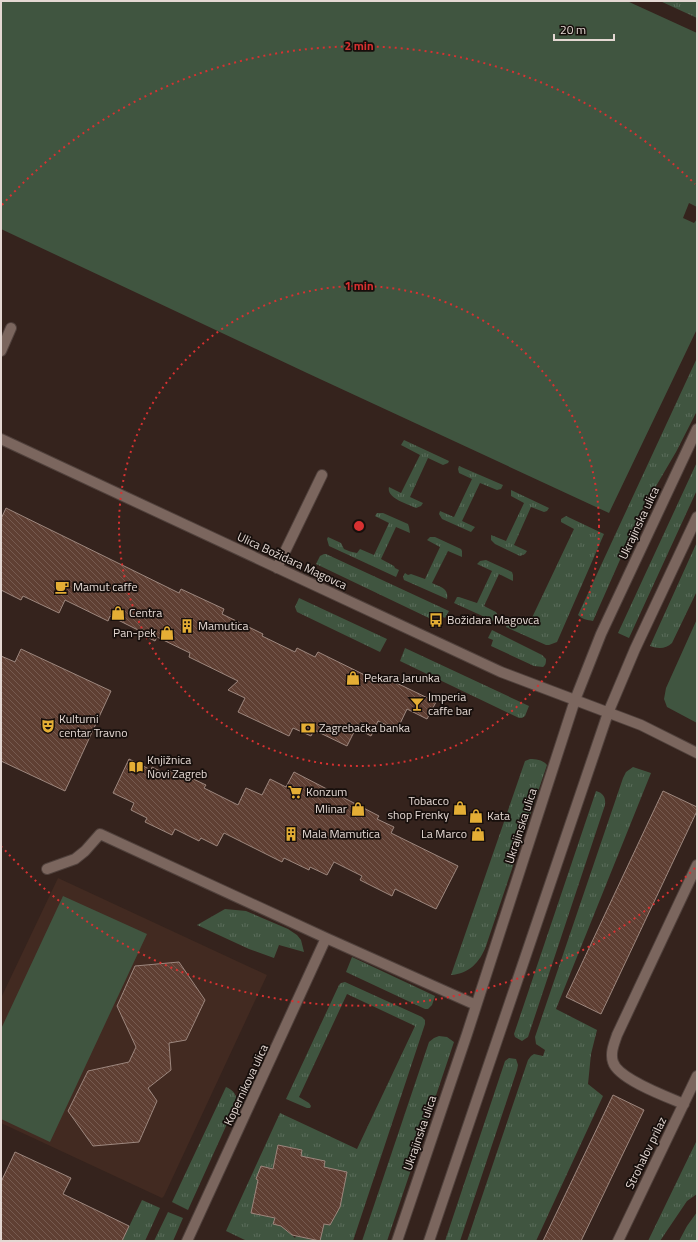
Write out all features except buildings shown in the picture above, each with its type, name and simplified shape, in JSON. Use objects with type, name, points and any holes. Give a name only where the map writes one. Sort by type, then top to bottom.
[{"type":"street","points":[[1,351],[11,328]]},
{"type":"street","name":"Ukrajinska ulica","points":[[397,1241],[476,1005],[575,700],[601,634],[697,429]]},
{"type":"street","name":"Ulica Božidara Magovca","points":[[1,440],[501,672],[641,725],[697,753]]},
{"type":"street","points":[[277,568],[322,475]]},
{"type":"street","points":[[429,1241],[497,1045],[608,713],[635,649],[697,517]]},
{"type":"street","points":[[47,869],[75,859],[85,851],[100,834],[476,1005]]},
{"type":"street","points":[[684,1104],[631,1080],[620,1073],[613,1063],[612,1050],[617,1035],[697,865]]},
{"type":"street","name":"Kopernikova ulica","points":[[187,1241],[326,938]]},
{"type":"street","name":"Strohalov prilaz","points":[[618,1241],[697,1076]]},
{"type":"shaded area","points":[[58,878],[267,975],[162,1198],[1,1123],[1,998]]},
{"type":"green space","points":[[1,1],[627,1],[697,33],[697,207],[689,203],[683,218],[694,223],[697,219],[697,329],[609,513],[1,229]]},
{"type":"green space","points":[[660,1],[697,1],[697,18]]},
{"type":"green space","points":[[697,358],[697,411],[676,452],[642,510],[593,621],[587,620],[578,615]]},
{"type":"green space","points":[[404,440],[449,461],[443,465],[428,458],[410,497],[423,503],[421,506],[416,508],[398,500],[389,491],[389,487],[401,493],[420,455],[401,445]]},
{"type":"green space","points":[[697,462],[697,490],[629,638],[618,633]]},
{"type":"green space","points":[[459,466],[503,485],[501,489],[497,490],[480,483],[462,521],[475,527],[471,532],[442,519],[439,514],[440,511],[454,517],[472,479],[459,473]]},
{"type":"green space","points":[[511,490],[549,508],[544,512],[531,507],[514,545],[527,551],[525,554],[520,556],[495,544],[491,540],[491,535],[506,541],[524,503],[511,496]]},
{"type":"green space","points":[[377,513],[383,513],[408,524],[409,527],[410,533],[396,527],[381,559],[399,570],[396,577],[329,546],[327,539],[328,537],[341,543],[344,549],[357,553],[360,549],[374,555],[389,523],[375,516]]},
{"type":"green space","points":[[566,516],[604,534],[557,642],[546,645],[506,627],[509,620],[513,621],[517,618],[529,624],[574,529],[561,522],[561,519]]},
{"type":"green space","points":[[430,537],[435,537],[461,549],[462,551],[462,557],[448,551],[432,583],[441,587],[447,592],[447,599],[404,580],[403,577],[405,573],[425,579],[440,547],[427,540]]},
{"type":"green space","points":[[697,542],[697,591],[672,643],[662,648],[650,646]]},
{"type":"green space","points":[[324,554],[449,611],[445,618],[434,613],[431,619],[316,564],[320,556]]},
{"type":"green space","points":[[486,560],[512,572],[513,575],[513,581],[499,574],[484,606],[496,612],[498,616],[502,618],[500,624],[454,603],[457,597],[459,597],[477,603],[492,571],[477,564],[480,561]]},
{"type":"green space","points":[[299,598],[387,639],[380,652],[297,612],[295,607]]},
{"type":"green space","points":[[697,619],[697,723],[667,707],[664,699],[666,688]]},
{"type":"green space","points":[[492,630],[542,655],[546,659],[545,665],[543,667],[534,666],[491,646],[493,640],[488,638]]},
{"type":"green space","points":[[405,648],[529,706],[525,716],[519,718],[400,661]]},
{"type":"green space","points":[[530,759],[539,760],[547,765],[484,952],[477,962],[468,970],[451,975],[525,761]]},
{"type":"green space","points":[[633,767],[651,773],[556,1009],[597,1030],[591,1054],[588,1084],[603,1096],[536,1241],[467,1241],[528,1060],[534,1054],[543,1056],[545,1050],[536,1044],[535,1037],[623,778],[626,772]]},
{"type":"green space","points":[[596,791],[604,796],[605,805],[528,1037],[522,1041],[515,1037],[514,1034]]},
{"type":"green space","points":[[63,896],[147,934],[50,1142],[1,1119],[1,1029]]},
{"type":"green space","points":[[225,909],[246,911],[288,929],[297,935],[301,940],[304,952],[279,945],[274,958],[249,949],[197,925]]},
{"type":"green space","points":[[352,957],[435,996],[432,1005],[428,1009],[425,1009],[346,972]]},
{"type":"green space","points":[[345,982],[422,1017],[425,1020],[425,1024],[353,1241],[320,1241],[324,1224],[324,1167],[301,1156],[302,1150],[278,1145],[273,1169],[261,1167],[256,1179],[264,1183],[251,1213],[275,1218],[274,1224],[291,1228],[290,1233],[295,1238],[296,1236],[318,1241],[247,1241],[226,1231],[280,1113],[357,1149],[415,1026],[347,994],[299,1097],[309,1103],[311,1106],[310,1108],[286,1099],[339,985]]},
{"type":"green space","points":[[439,1036],[447,1037],[454,1042],[387,1241],[362,1241],[429,1042]]},
{"type":"green space","points":[[509,1058],[516,1059],[518,1065],[517,1070],[460,1241],[445,1241],[505,1061]]},
{"type":"green space","points":[[226,1087],[234,1093],[236,1104],[188,1210],[172,1202]]},
{"type":"green space","points":[[696,1142],[697,1194],[687,1201],[660,1241],[648,1241]]},
{"type":"green space","points":[[142,1200],[160,1208],[145,1241],[122,1241]]},
{"type":"green space","points":[[168,1212],[183,1218],[173,1241],[154,1241]]},
{"type":"green space","points":[[697,1212],[697,1241],[679,1241],[687,1226]]},
{"type":"place","name":"Mamut caffe","points":[[62,587]]},
{"type":"place","name":"Centra","points":[[118,613]]},
{"type":"place","name":"Božidara Magovca","points":[[436,620]]},
{"type":"place","name":"Mamutica","points":[[187,626]]},
{"type":"place","name":"Pan-pek","points":[[167,633]]},
{"type":"place","name":"Pekara Jarunka","points":[[353,678]]},
{"type":"place","name":"Imperia caffe bar","points":[[417,704]]},
{"type":"place","name":"Kulturni centar Travno","points":[[48,726]]},
{"type":"place","name":"Zagrebačka banka","points":[[308,728]]},
{"type":"place","name":"Knjižnica Novi Zagreb","points":[[136,767]]},
{"type":"place","name":"Konzum","points":[[295,792]]},
{"type":"place","name":"Tobacco shop Frenky","points":[[460,808]]},
{"type":"place","name":"Mlinar","points":[[358,809]]},
{"type":"place","name":"Kata","points":[[476,816]]},
{"type":"place","name":"Mala Mamutica","points":[[291,834]]},
{"type":"place","name":"La Marco","points":[[478,834]]}]
